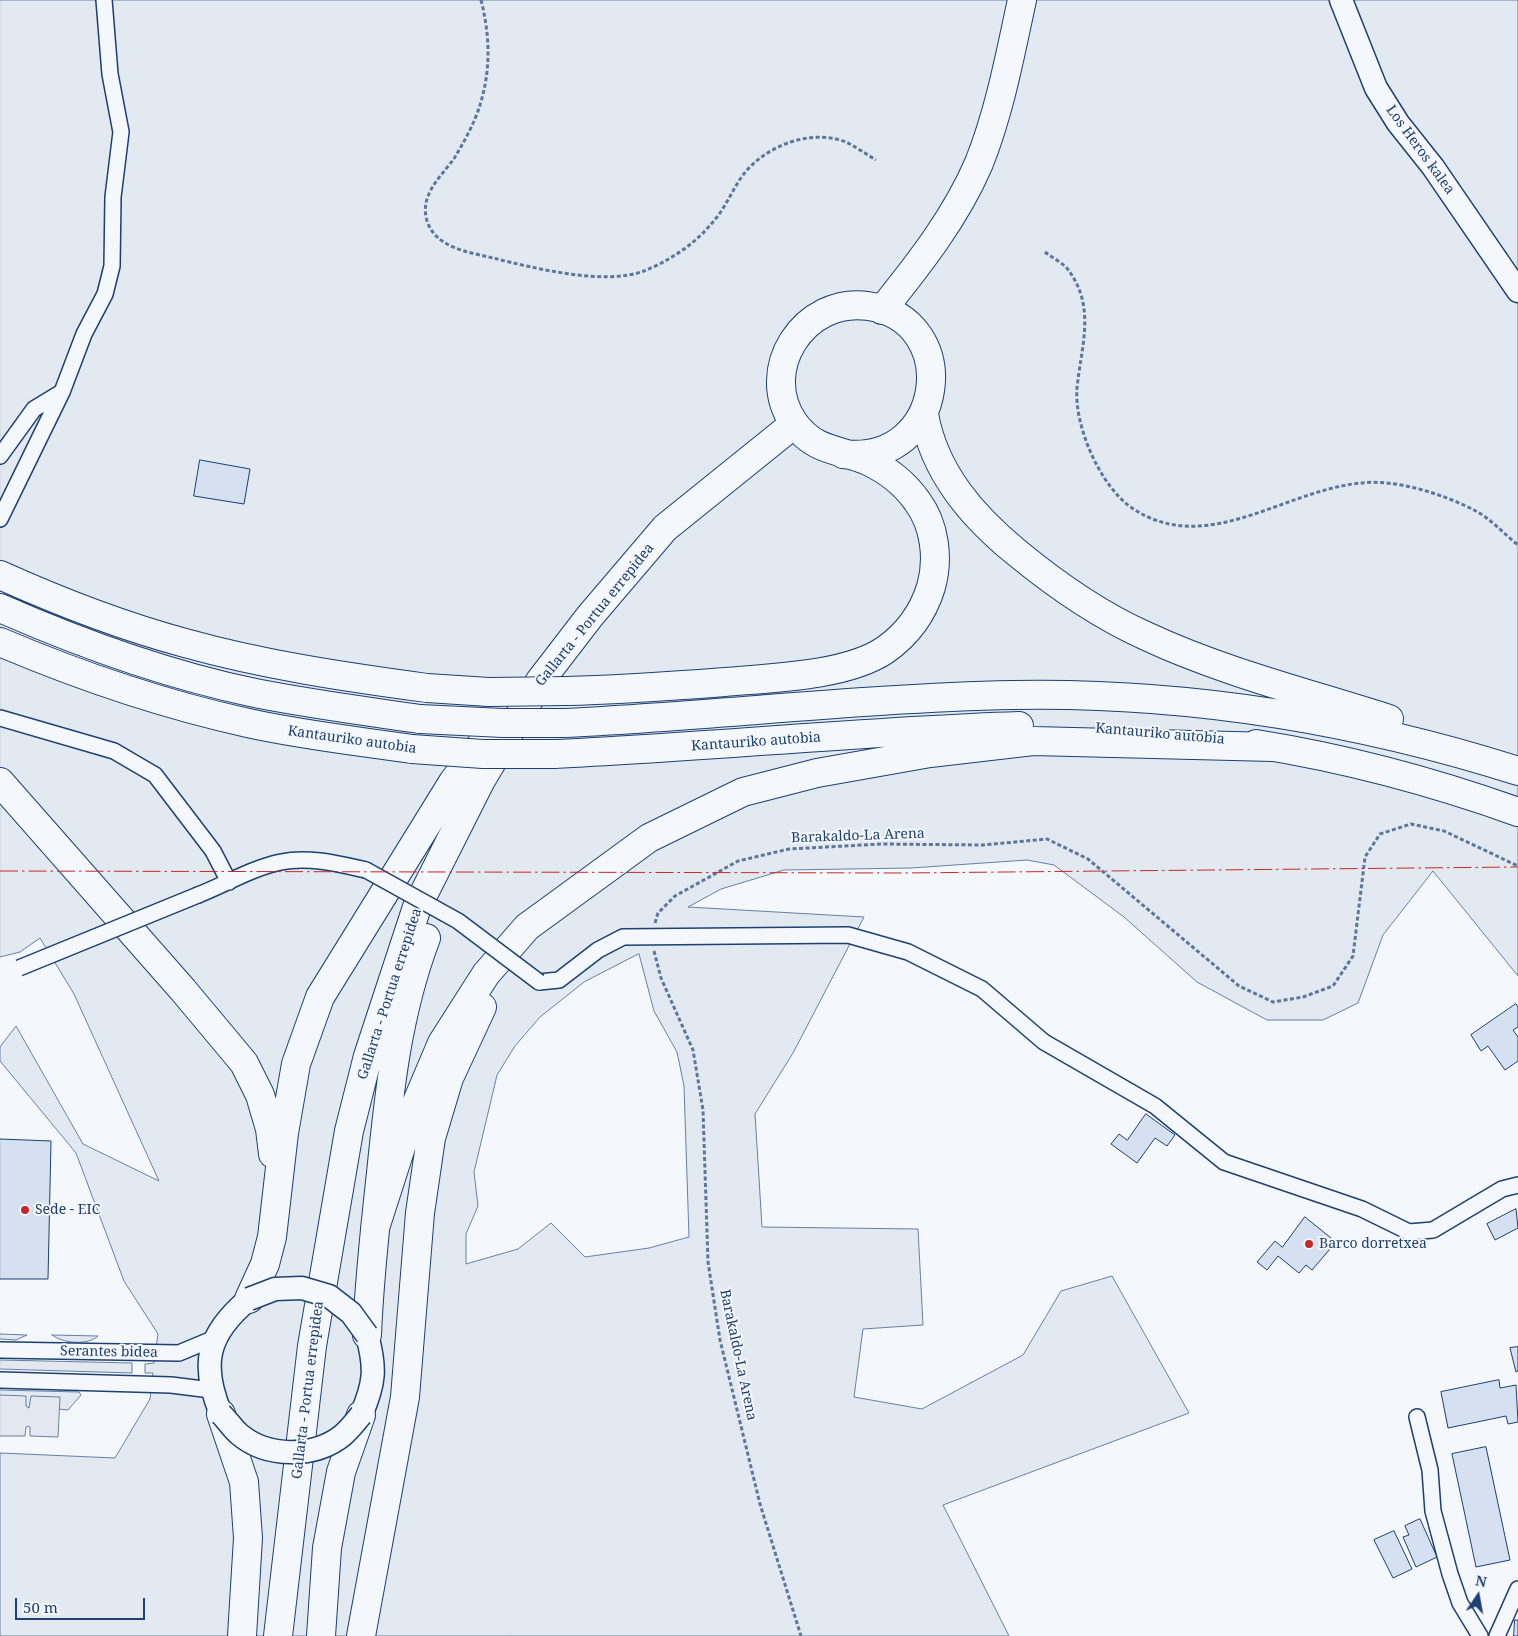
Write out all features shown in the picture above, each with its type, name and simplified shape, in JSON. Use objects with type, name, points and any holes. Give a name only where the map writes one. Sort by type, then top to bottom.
[{"type":"highway","points":[[1014,37],[1016,0]]},
{"type":"highway","points":[[882,310],[928,253],[978,164],[1002,93],[1022,0]]},
{"type":"highway","points":[[0,575],[85,610],[184,643],[270,664],[341,677],[427,688],[489,692],[566,691],[692,685],[835,670],[883,651],[906,633],[926,604],[933,580],[936,558],[927,518],[918,501],[897,478],[868,461],[843,454],[816,444],[794,424],[782,397],[781,375],[786,354],[801,329],[825,312],[839,307],[861,306],[882,310],[906,324],[924,346],[929,360],[932,387],[924,414],[907,437],[888,449],[866,455],[843,454]]},
{"type":"highway","points":[[924,414],[926,428],[940,468],[969,506],[994,534],[1044,576],[1101,613],[1146,636],[1222,666],[1508,756],[1518,762]]},
{"type":"highway","name":"Gallarta - Portua errepidea","points":[[278,1636],[312,1346],[349,1131],[368,1056],[417,907],[481,780],[540,681],[596,609],[665,528],[794,424]]},
{"type":"highway","points":[[0,608],[115,654],[184,675],[254,693],[420,719],[503,723],[563,722],[924,698],[1014,695],[1088,696],[1240,708],[1330,723],[1410,739],[1518,771]]},
{"type":"highway","name":"Kantauriko autobia","points":[[0,642],[97,681],[174,705],[292,732],[412,749],[483,754],[554,754],[655,749],[942,729],[1026,726],[1118,728],[1192,734],[1273,747],[1372,769],[1518,812]]},
{"type":"highway","points":[[249,1299],[265,1264],[276,1210],[284,1133],[296,1064],[320,997],[453,782],[488,736],[540,681]]},
{"type":"highway","points":[[367,1335],[369,1269],[391,1073],[417,960],[447,882],[540,681]]},
{"type":"highway","points":[[375,1228],[411,1116],[442,1043],[486,974],[528,927],[649,838],[743,792],[817,773],[930,752],[1033,742],[1273,747]]},
{"type":"highway","points":[[0,782],[177,982],[244,1063],[260,1095],[270,1129],[276,1210]]},
{"type":"highway","points":[[361,1636],[405,1397],[420,1212],[431,1138],[449,1078],[482,1006],[533,936],[587,882]]},
{"type":"highway","points":[[216,1402],[244,1482],[248,1538],[242,1636]]},
{"type":"highway","points":[[321,1636],[327,1548],[341,1472],[361,1415]]},
{"type":"street","points":[[0,519],[62,392],[84,334],[105,294],[112,266],[114,234],[113,197],[121,132],[108,56],[104,0]]},
{"type":"street","name":"Los Heros kalea","points":[[1340,0],[1376,88],[1398,123],[1433,167],[1518,290]]},
{"type":"street","points":[[0,456],[34,408],[62,392]]},
{"type":"street","points":[[0,718],[114,751],[155,775],[213,851],[229,882]]},
{"type":"street","points":[[19,968],[198,895],[253,870],[283,861],[322,861],[366,870],[458,921],[539,982],[559,980],[598,950],[623,937],[848,935],[908,952],[982,989],[1044,1042],[1155,1106],[1224,1162],[1362,1208],[1409,1232],[1433,1230],[1502,1188],[1518,1184]]},
{"type":"street","points":[[302,1288],[329,1296],[351,1313],[367,1335],[374,1362],[372,1389],[361,1415],[343,1435],[318,1448],[291,1453],[264,1448],[240,1435],[216,1402],[209,1364],[215,1338],[229,1316],[249,1299],[275,1289],[302,1288]]},
{"type":"street","name":"Serantes bidea","points":[[0,1350],[179,1353],[215,1338]]},
{"type":"street","points":[[0,1380],[170,1385],[216,1402]]},
{"type":"street","points":[[1417,1417],[1430,1470],[1433,1511],[1450,1574],[1460,1603],[1480,1636]]},
{"type":"street","points":[[1497,1636],[1518,1589]]},
{"type":"path","points":[[481,0],[490,41],[487,74],[480,107],[454,157],[433,183],[427,201],[426,219],[434,236],[458,250],[574,275],[608,276],[642,272],[687,247],[713,223],[744,174],[763,155],[784,144],[813,137],[845,142],[876,160]]},
{"type":"path","points":[[1045,252],[1068,270],[1082,298],[1086,336],[1077,390],[1078,416],[1093,459],[1107,482],[1132,507],[1166,524],[1197,527],[1228,523],[1300,496],[1362,483],[1417,487],[1475,510],[1518,545]]},
{"type":"path","name":"Barakaldo-La Arena","points":[[801,1636],[760,1504],[720,1340],[708,1262],[703,1110],[693,1050],[661,978],[651,937],[658,913],[675,896],[738,861],[789,848],[882,844],[983,845],[1047,839],[1088,859],[1239,986],[1273,1002],[1303,997],[1333,986],[1353,956],[1365,857],[1380,834],[1411,824],[1444,830],[1518,866]]},
{"type":"shaded area","points":[[0,0],[1518,0],[1518,976],[1433,871],[1383,935],[1358,1003],[1323,1020],[1267,1020],[1197,982],[1124,917],[1054,865],[1027,860],[911,868],[784,870],[721,889],[688,907],[864,917],[793,1053],[755,1114],[762,1227],[918,1229],[923,1325],[863,1329],[854,1397],[922,1409],[1023,1355],[1061,1291],[1112,1276],[1189,1413],[943,1505],[1009,1636],[0,1636],[0,1453],[115,1458],[150,1399],[153,1373],[145,1373],[145,1364],[154,1363],[158,1334],[124,1281],[76,1153],[0,1061],[0,1047],[16,1026],[83,1144],[159,1181],[74,994],[40,938],[20,952],[0,957]],"holes":[[[639,954],[654,1011],[677,1052],[684,1086],[689,1237],[649,1248],[585,1257],[551,1223],[518,1249],[466,1264],[466,1234],[478,1206],[474,1172],[497,1075],[515,1046],[540,1017],[584,982]]]},
{"type":"shaded area","points":[[0,1334],[27,1335],[16,1340],[0,1339]]},
{"type":"shaded area","points":[[52,1335],[98,1336],[88,1341],[75,1342],[62,1340]]},
{"type":"shaded area","points":[[0,1360],[132,1363],[132,1373],[0,1369]]},
{"type":"shaded area","points":[[0,1390],[79,1392],[81,1395],[68,1410],[59,1409],[59,1397],[29,1408],[0,1396]]},
{"type":"shaded area","points":[[0,1395],[26,1396],[26,1406],[29,1408],[31,1396],[60,1397],[58,1437],[30,1436],[30,1427],[28,1426],[26,1427],[25,1436],[0,1436]]},
{"type":"building","points":[[200,460],[250,469],[244,504],[194,496]]},
{"type":"building","points":[[1516,1004],[1518,1007],[1518,1027],[1513,1030],[1518,1037],[1518,1061],[1505,1070],[1488,1046],[1481,1051],[1471,1035]]},
{"type":"building","points":[[1146,1114],[1175,1135],[1167,1146],[1155,1138],[1137,1163],[1111,1144],[1119,1134],[1127,1140]]},
{"type":"building","name":"Sede - EIC","points":[[0,1139],[51,1141],[48,1279],[0,1279]]},
{"type":"building","points":[[1516,1209],[1518,1228],[1495,1240],[1487,1224]]},
{"type":"building","name":"Barco dorretxea","points":[[1305,1217],[1336,1242],[1312,1270],[1306,1265],[1299,1273],[1278,1256],[1267,1270],[1257,1262],[1275,1241],[1282,1247]]},
{"type":"building","points":[[1518,1347],[1518,1371],[1516,1372],[1510,1348]]},
{"type":"building","points":[[1499,1380],[1500,1388],[1516,1385],[1518,1422],[1508,1424],[1506,1416],[1448,1428],[1441,1392]]},
{"type":"building","points":[[1486,1447],[1510,1560],[1476,1567],[1452,1454]]},
{"type":"building","points":[[1420,1519],[1437,1557],[1416,1567],[1403,1537],[1409,1535],[1405,1526]]},
{"type":"building","points":[[1394,1531],[1412,1569],[1393,1578],[1374,1540]]},
{"type":"building","points":[[1515,1620],[1518,1620],[1518,1636],[1514,1636]]},
{"type":"power","points":[[0,871],[902,873],[1518,867]]},
{"type":"place","name":"Sede - EIC","points":[[25,1210]]},
{"type":"place","name":"Barco dorretxea","points":[[1309,1244]]}]
